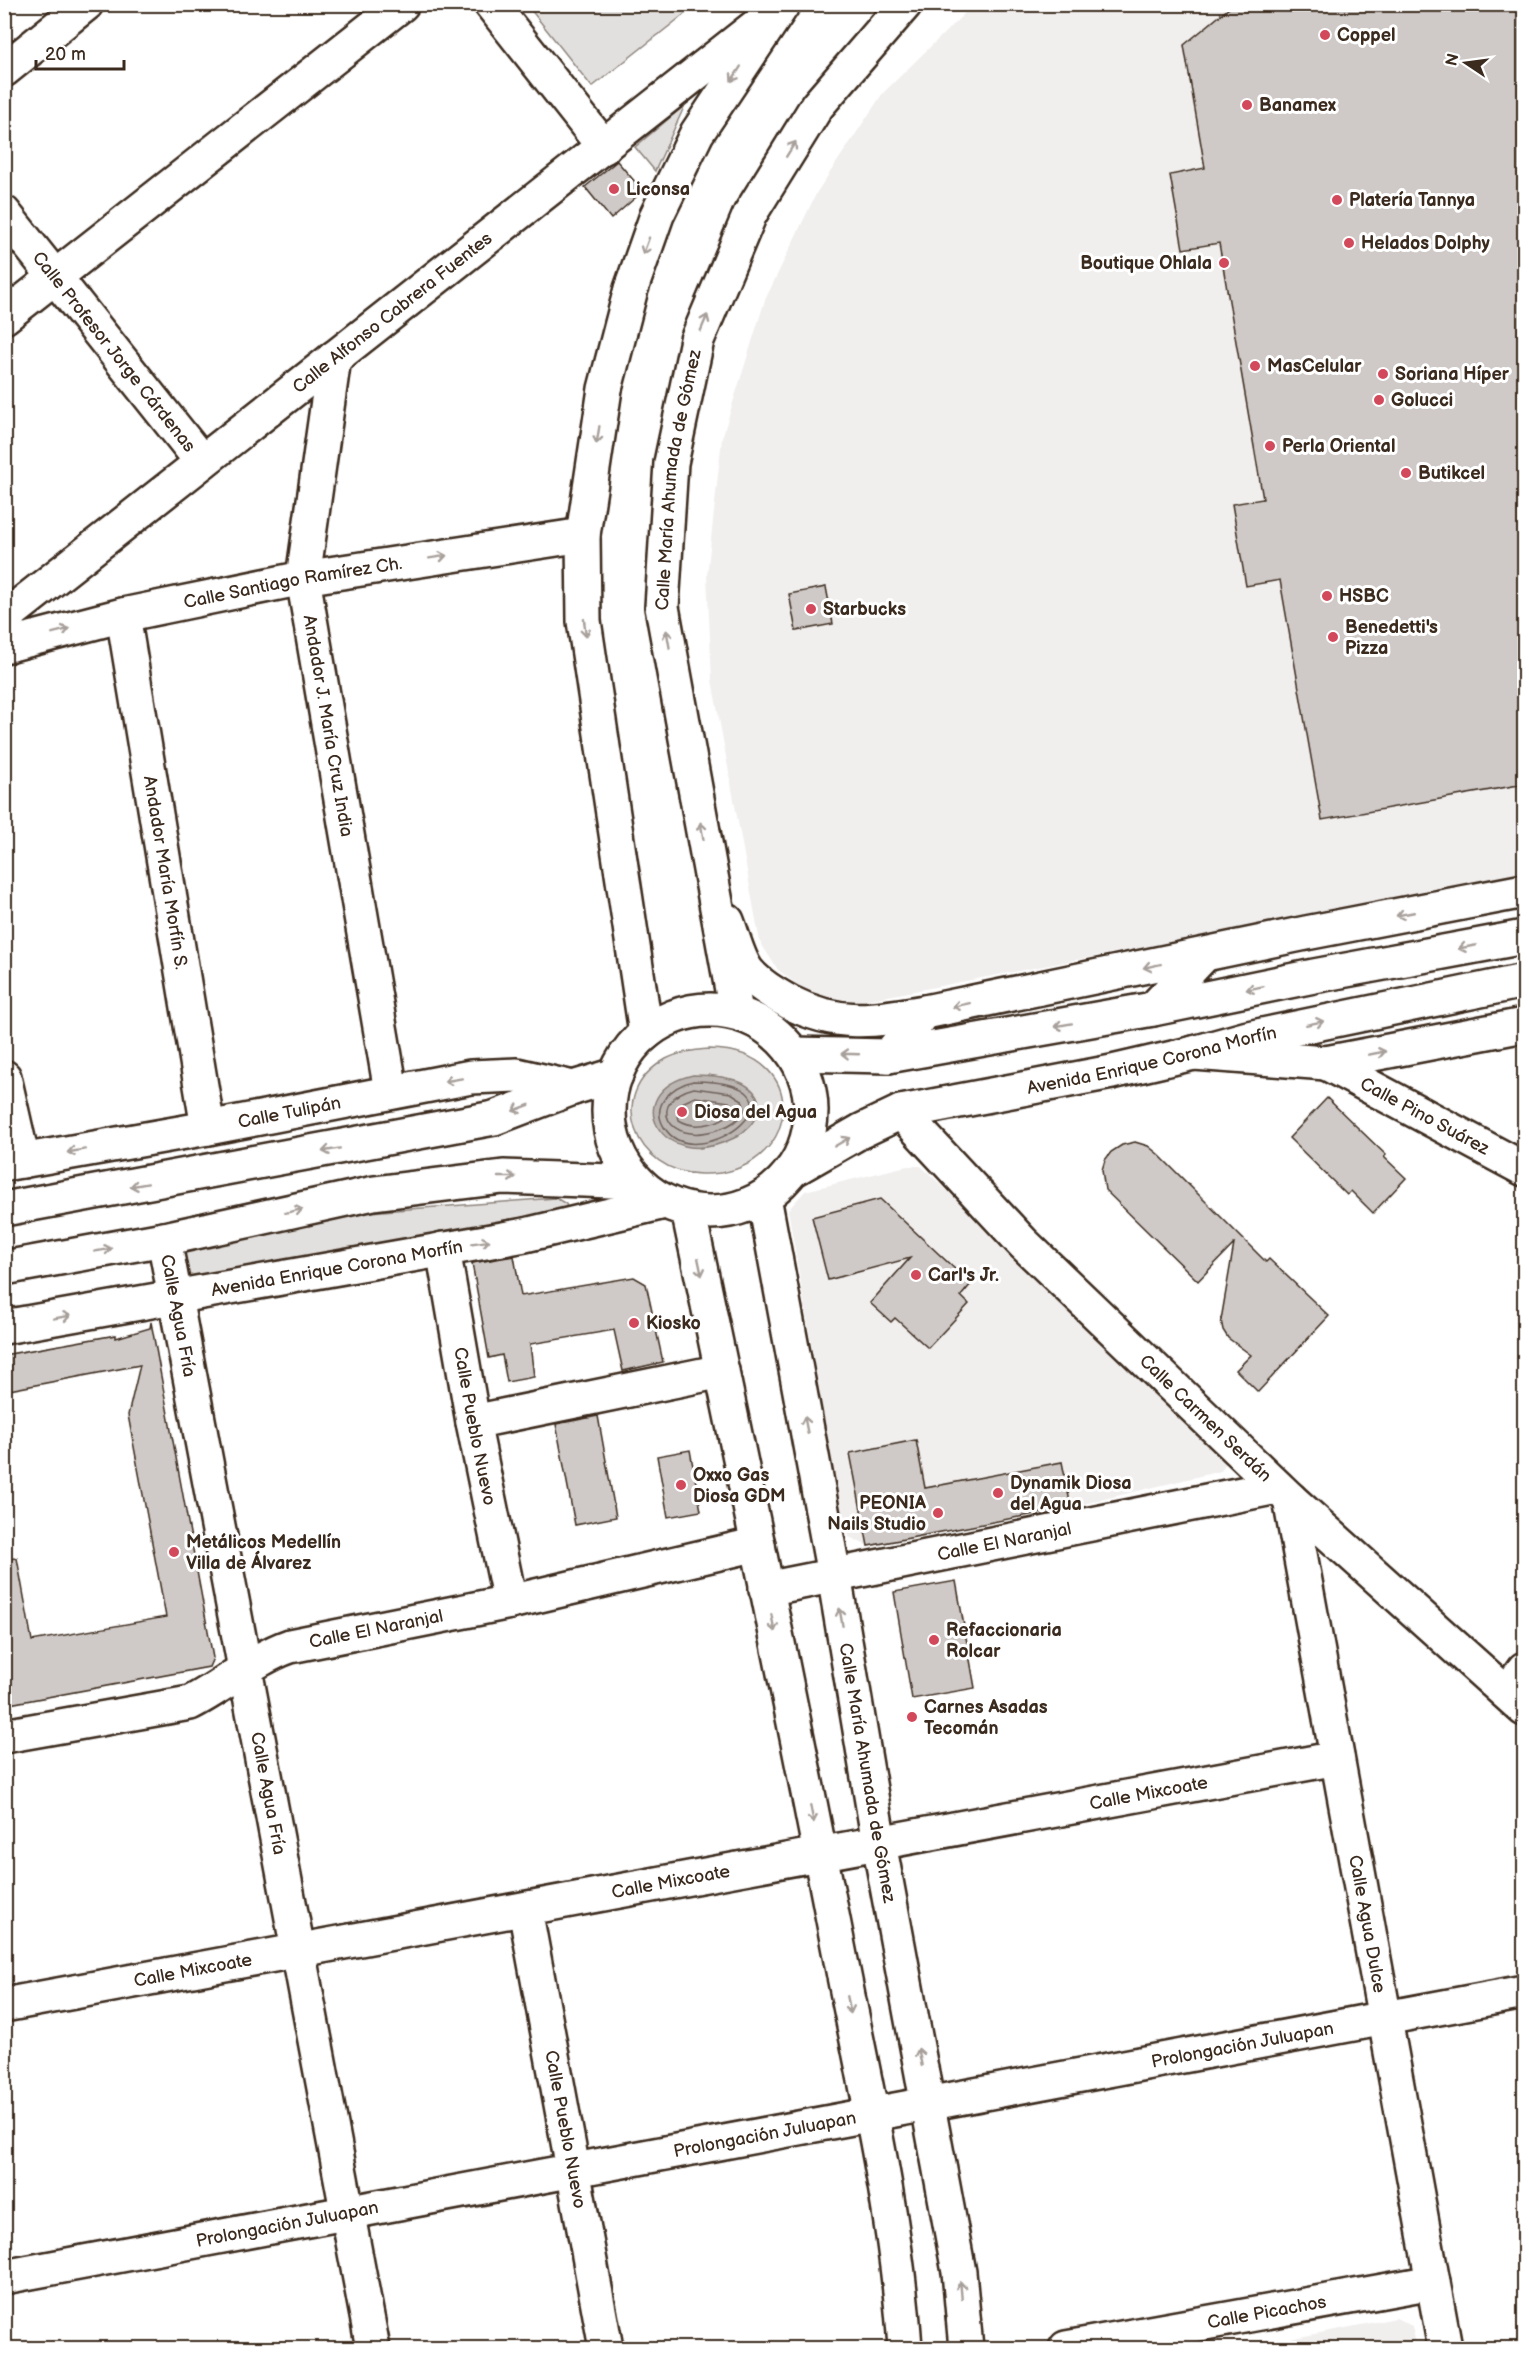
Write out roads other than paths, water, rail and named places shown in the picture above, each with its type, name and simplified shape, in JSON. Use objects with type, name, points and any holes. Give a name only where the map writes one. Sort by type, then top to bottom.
[{"type":"street","points":[[4,70],[86,4]]},
{"type":"street","points":[[4,318],[402,4]]},
{"type":"street","points":[[491,4],[604,147]]},
{"type":"street","name":"Calle María Ahumada de Gómez","points":[[736,1012],[662,607],[671,463],[697,340],[750,214],[811,116],[905,4]]},
{"type":"street","points":[[645,1033],[584,621],[583,535],[605,389],[631,289],[657,215],[697,133],[782,6]]},
{"type":"street","name":"Calle Alfonso Cabrera Fuentes","points":[[4,618],[782,6]]},
{"type":"street","name":"Calle Profesor Jorge Cárdenas","points":[[4,213],[202,462]]},
{"type":"street","name":"Andador J. María Cruz India","points":[[334,358],[303,578],[391,1091]]},
{"type":"street","name":"Calle Santiago Ramírez Ch.","points":[[4,646],[123,615],[303,578],[583,535]]},
{"type":"street","name":"Andador María Morfín S.","points":[[123,615],[208,1128]]},
{"type":"street","points":[[711,877],[747,971],[773,993],[812,1013],[838,1019],[865,1020],[925,1012],[1524,891]]},
{"type":"street","points":[[794,1054],[888,1056],[1153,1009],[1524,937]]},
{"type":"street","points":[[1153,1009],[1204,955]]},
{"type":"street","name":"Avenida Enrique Corona Morfín","points":[[4,1327],[677,1206],[714,1212],[740,1208],[764,1197],[791,1171],[861,1131],[901,1112],[1113,1072],[1269,1034],[1524,981]]},
{"type":"street","name":"Avenida Enrique Corona Morfín","points":[[677,1206],[638,1182],[621,1158],[612,1132],[610,1103],[616,1075],[628,1052],[645,1033],[673,1016],[704,1009],[736,1012],[758,1021],[778,1035],[794,1054],[807,1082],[811,1112],[806,1143],[791,1171]]},
{"type":"street","points":[[888,1056],[925,1012]]},
{"type":"street","points":[[1194,1053],[1326,1063],[1524,1025]]},
{"type":"street","name":"Calle Pino Suárez","points":[[1326,1063],[1524,1169]]},
{"type":"street","name":"Calle Tulipán","points":[[14,1162],[208,1128],[471,1077],[517,1075],[573,1088]]},
{"type":"street","points":[[4,1209],[494,1118],[573,1088],[616,1075]]},
{"type":"street","points":[[4,1077],[14,1162]]},
{"type":"street","name":"Calle Carmen Serdán","points":[[901,1112],[1023,1243],[1283,1493],[1519,1690]]},
{"type":"street","points":[[4,1268],[164,1239],[374,1193],[502,1177],[638,1182]]},
{"type":"street","name":"Calle María Ahumada de Gómez","points":[[764,1197],[834,1575],[879,1843],[959,2272],[966,2349]]},
{"type":"street","points":[[677,1206],[722,1371],[820,1854],[891,2222],[902,2304],[905,2349]]},
{"type":"street","name":"Calle Agua Fría","points":[[164,1239],[373,2349]]},
{"type":"street","name":"Calle Pueblo Nuevo","points":[[443,1248],[473,1422],[510,1602]]},
{"type":"street","points":[[473,1422],[722,1371]]},
{"type":"street","name":"Calle El Naranjal","points":[[766,1588],[1283,1493]]},
{"type":"street","name":"Calle Agua Dulce","points":[[1283,1493],[1337,1758],[1445,2349]]},
{"type":"street","name":"Calle El Naranjal","points":[[4,1736],[190,1703],[211,1693],[274,1652],[290,1646],[510,1602],[758,1544]]},
{"type":"street","name":"Calle Mixcoate","points":[[4,2005],[1337,1758]]},
{"type":"street","name":"Calle Pueblo Nuevo","points":[[525,1909],[606,2349]]},
{"type":"street","name":"Prolongación Juluapan","points":[[4,2277],[1524,1992]]},
{"type":"street","name":"Calle Picachos","points":[[1066,2349],[1433,2282]]},
{"type":"water","points":[[693,1075],[730,1079],[751,1089],[757,1096],[759,1104],[755,1119],[734,1138],[708,1147],[686,1146],[669,1139],[658,1127],[654,1112],[657,1097],[670,1084]]},
{"type":"place","name":"Coppel","points":[[1325,35]]},
{"type":"place","name":"Banamex","points":[[1247,105]]},
{"type":"place","name":"Liconsa","points":[[614,189]]},
{"type":"place","name":"Platería Tannya","points":[[1337,200]]},
{"type":"place","name":"Helados Dolphy","points":[[1349,243]]},
{"type":"place","name":"Boutique Ohlala","points":[[1224,263]]},
{"type":"place","name":"MasCelular","points":[[1255,366]]},
{"type":"place","name":"Soriana Híper","points":[[1383,374]]},
{"type":"place","name":"Golucci","points":[[1379,400]]},
{"type":"place","name":"Perla Oriental","points":[[1270,446]]},
{"type":"place","name":"Butikcel","points":[[1406,473]]},
{"type":"place","name":"HSBC","points":[[1327,596]]},
{"type":"place","name":"Starbucks","points":[[811,609]]},
{"type":"place","name":"Benedetti's Pizza","points":[[1333,637]]},
{"type":"place","name":"Diosa del Agua","points":[[682,1112]]},
{"type":"place","name":"Carl's Jr.","points":[[916,1275]]},
{"type":"place","name":"Kiosko","points":[[634,1323]]},
{"type":"place","name":"Oxxo Gas Diosa GDM","points":[[681,1485]]},
{"type":"place","name":"Dynamik Diosa del Agua","points":[[998,1493]]},
{"type":"place","name":"PEONIA Nails Studio","points":[[938,1513]]},
{"type":"place","name":"Metálicos Medellín Villa de Álvarez","points":[[174,1552]]},
{"type":"place","name":"Refaccionaria Rolcar","points":[[934,1640]]},
{"type":"place","name":"Carnes Asadas Tecomán","points":[[912,1717]]}]
